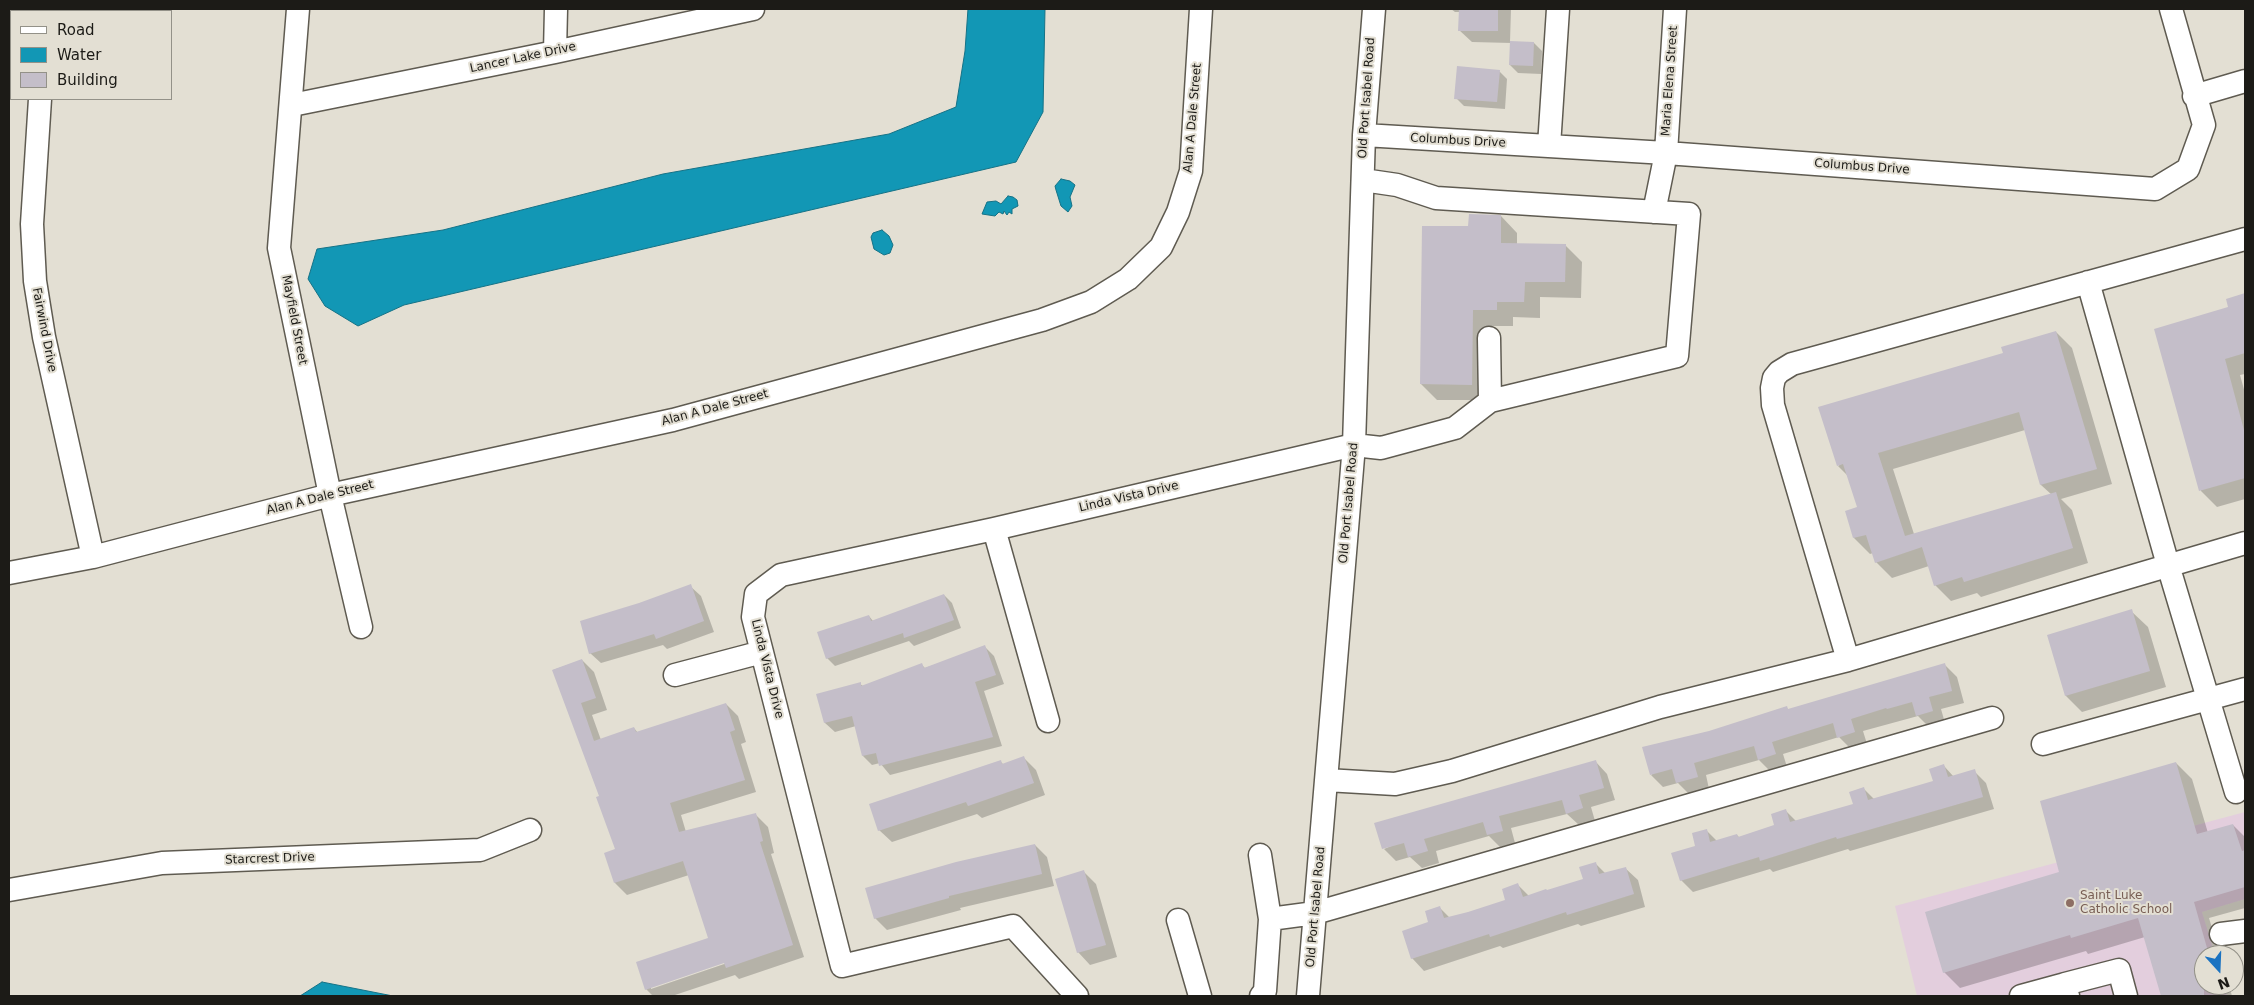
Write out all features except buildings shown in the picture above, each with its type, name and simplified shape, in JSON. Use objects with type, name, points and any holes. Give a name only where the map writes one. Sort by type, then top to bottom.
[{"type":"street","name":"Mayfield Street","points":[[298,9],[292,105],[279,248],[330,495],[361,626]]},
{"type":"street","points":[[555,52],[556,9]]},
{"type":"street","name":"Lancer Lake Drive","points":[[292,105],[555,52],[753,9]]},
{"type":"street","name":"Alan A Dale Street","points":[[9,572],[93,557],[330,495],[673,420],[1042,320],[1091,302],[1128,279],[1161,247],[1178,212],[1191,171],[1201,9]]},
{"type":"street","name":"Old Port Isabel Road","points":[[1308,996],[1354,445],[1364,135],[1374,9]]},
{"type":"street","points":[[1549,146],[1558,9]]},
{"type":"street","name":"Maria Elena Street","points":[[1645,211],[1666,153],[1675,9]]},
{"type":"street","name":"Columbus Drive","points":[[1364,135],[1666,153],[2155,189],[2188,169],[2204,125],[2194,96],[2171,9]]},
{"type":"street","points":[[2194,96],[2245,81]]},
{"type":"street","name":"Fairwind Drive","points":[[40,100],[32,224],[34,281],[44,337],[93,557]]},
{"type":"street","points":[[1363,180],[1397,185],[1436,198],[1689,214],[1676,356],[1490,401],[1490,338]]},
{"type":"street","points":[[1848,660],[1773,405],[1772,388],[1774,378],[1779,372],[1792,364],[2245,239]]},
{"type":"street","points":[[2088,282],[2168,565],[2236,792]]},
{"type":"street","name":"Linda Vista Drive","points":[[1077,996],[1013,926],[842,966],[752,617],[756,594],[781,575],[994,529],[1354,445],[1381,448],[1455,428],[1490,401]]},
{"type":"street","points":[[994,529],[1048,721]]},
{"type":"street","points":[[1326,780],[1395,784],[1452,771],[1660,707],[1848,660],[2245,543]]},
{"type":"street","points":[[675,675],[762,652]]},
{"type":"street","points":[[2043,744],[2245,689]]},
{"type":"street","points":[[1270,919],[1315,913],[1992,718]]},
{"type":"street","name":"Starcrest Drive","points":[[9,890],[162,863],[480,850],[530,830]]},
{"type":"street","points":[[1260,855],[1270,919],[1265,991],[1261,996]]},
{"type":"street","points":[[1178,920],[1200,996]]},
{"type":"street","points":[[2221,934],[2245,931]]},
{"type":"street","points":[[2021,996],[2067,990],[2118,970],[2126,996]]},
{"type":"shaded area","name":"Saint Luke Catholic School","points":[[2245,812],[2245,899],[2202,912],[2212,945],[2194,945],[2194,995],[2227,996],[1917,996],[1895,906]]},
{"type":"water","points":[[968,9],[1045,9],[1043,112],[1016,162],[404,305],[358,326],[325,306],[308,279],[317,249],[443,230],[663,174],[889,134],[956,107],[965,51]]},
{"type":"water","points":[[1061,179],[1070,181],[1075,185],[1070,197],[1072,206],[1068,212],[1061,206],[1055,186]]},
{"type":"water","points":[[1008,196],[1017,200],[1018,206],[1012,209],[1012,214],[1009,212],[1007,215],[1004,211],[1003,214],[999,212],[995,216],[982,214],[987,202],[996,201],[1001,204]]},
{"type":"water","points":[[882,230],[889,236],[893,245],[890,253],[884,255],[874,249],[871,237],[873,233]]},
{"type":"water","points":[[322,982],[393,996],[300,996]]},
{"type":"place","name":"Saint Luke Catholic School","points":[[2070,903]]}]
